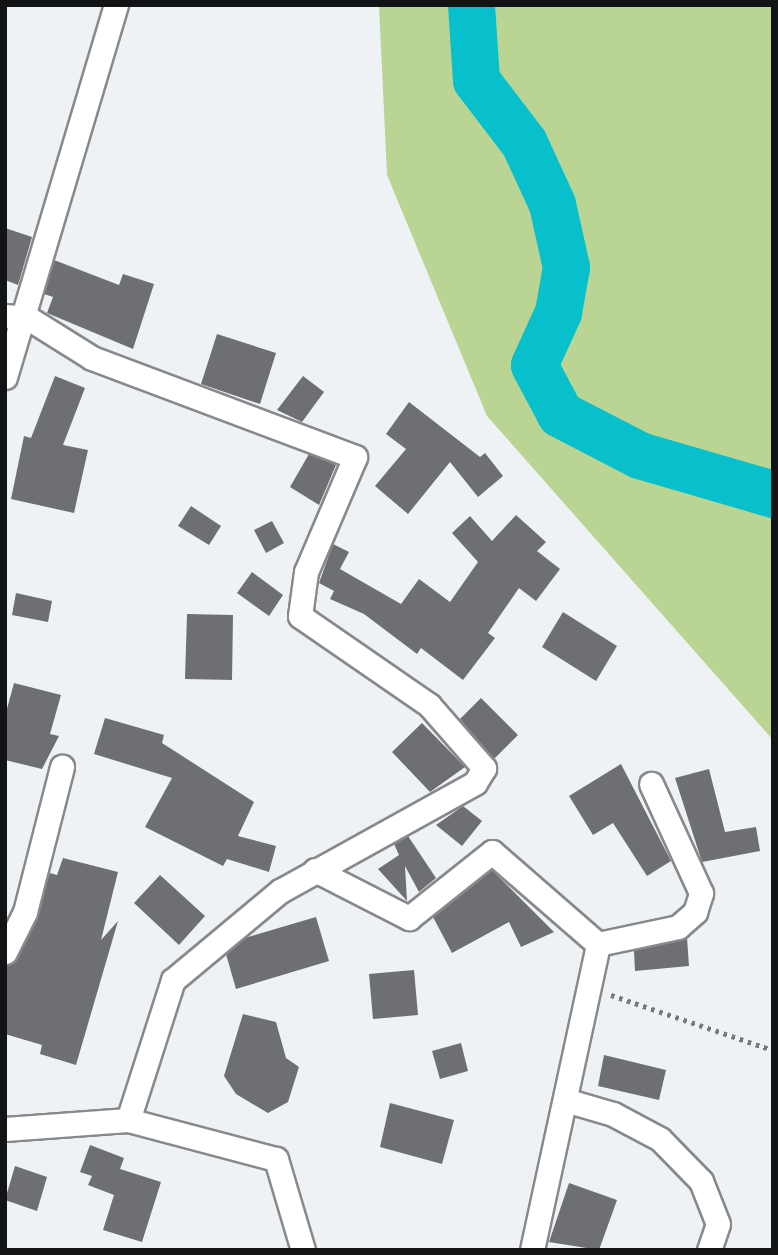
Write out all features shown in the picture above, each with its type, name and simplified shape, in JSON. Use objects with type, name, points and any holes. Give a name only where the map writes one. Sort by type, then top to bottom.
[{"type":"street","points":[[5,377],[16,317],[116,5]]},
{"type":"street","points":[[16,317],[92,358],[355,457],[306,572],[300,616],[429,705],[484,768],[475,783],[280,891],[173,980],[128,1120]]},
{"type":"street","points":[[5,952],[25,912],[62,767]]},
{"type":"street","points":[[598,944],[678,927],[695,912],[701,893],[651,785]]},
{"type":"street","points":[[315,870],[409,918],[434,904],[492,852],[598,944]]},
{"type":"street","points":[[532,1250],[598,944]]},
{"type":"street","points":[[565,1100],[613,1114],[660,1139],[701,1181],[718,1224],[709,1250]]},
{"type":"street","points":[[5,1129],[128,1120],[276,1158],[306,1248]]},
{"type":"path","points":[[589,988],[773,1050]]},
{"type":"green space","points":[[379,5],[773,5],[773,740],[487,416],[387,175]]},
{"type":"building","points":[[5,228],[32,237],[18,285],[5,280]]},
{"type":"building","points":[[54,260],[119,285],[123,274],[154,284],[133,349],[47,313],[53,297],[44,294]]},
{"type":"building","points":[[217,334],[276,353],[260,404],[201,384]]},
{"type":"building","points":[[55,376],[85,388],[63,445],[88,450],[74,513],[11,499],[24,436],[31,438]]},
{"type":"building","points":[[303,376],[324,392],[302,422],[277,410]]},
{"type":"building","points":[[409,402],[480,457],[485,453],[503,476],[478,497],[450,462],[408,514],[375,486],[406,449],[386,434]]},
{"type":"building","points":[[309,454],[336,465],[319,505],[290,487]]},
{"type":"building","points":[[191,506],[221,526],[209,545],[178,526]]},
{"type":"building","points":[[516,515],[546,542],[537,551],[560,569],[536,601],[519,588],[488,633],[495,638],[463,680],[421,648],[417,654],[364,614],[330,599],[334,591],[319,583],[333,544],[349,552],[340,569],[401,604],[419,579],[450,602],[478,562],[452,533],[470,516],[492,541]]},
{"type":"building","points":[[272,521],[284,543],[266,553],[254,530]]},
{"type":"building","points":[[252,572],[283,595],[269,616],[237,593]]},
{"type":"building","points":[[16,593],[52,601],[48,622],[12,615]]},
{"type":"building","points":[[563,612],[617,646],[596,681],[542,647]]},
{"type":"building","points":[[187,614],[233,615],[232,680],[185,679]]},
{"type":"building","points":[[14,683],[61,695],[50,734],[59,736],[42,769],[5,760],[5,716]]},
{"type":"building","points":[[481,698],[518,735],[494,759],[460,719]]},
{"type":"building","points":[[105,718],[164,735],[162,743],[254,802],[238,836],[276,846],[269,872],[227,859],[223,866],[145,827],[172,778],[94,754]]},
{"type":"building","points":[[422,723],[465,767],[430,792],[392,752]]},
{"type":"building","points":[[621,764],[671,861],[647,876],[613,823],[593,835],[569,796]]},
{"type":"building","points":[[709,769],[725,832],[756,827],[760,851],[702,862],[675,778]]},
{"type":"building","points":[[463,806],[482,821],[462,846],[436,825]]},
{"type":"building","points":[[408,836],[436,878],[419,892],[405,866],[407,901],[378,869],[399,855],[394,844]]},
{"type":"building","points":[[63,858],[118,872],[101,940],[118,921],[76,1065],[40,1054],[42,1045],[5,1034],[5,966],[18,958],[50,873],[57,875]]},
{"type":"building","points":[[492,870],[554,932],[521,947],[509,922],[452,953],[433,917]]},
{"type":"building","points":[[160,875],[205,916],[179,945],[134,903]]},
{"type":"building","points":[[316,917],[329,961],[236,989],[226,954],[245,938]]},
{"type":"building","points":[[687,938],[689,966],[635,971],[634,951]]},
{"type":"building","points":[[414,970],[418,1015],[373,1019],[369,974]]},
{"type":"building","points":[[243,1014],[276,1022],[286,1058],[299,1067],[288,1102],[268,1113],[236,1094],[224,1076]]},
{"type":"building","points":[[461,1043],[468,1071],[440,1079],[432,1051]]},
{"type":"building","points":[[604,1055],[666,1070],[659,1100],[598,1086]]},
{"type":"building","points":[[390,1103],[454,1120],[442,1164],[380,1147]]},
{"type":"building","points":[[90,1145],[124,1158],[120,1169],[161,1182],[142,1242],[103,1230],[114,1195],[88,1185],[92,1176],[80,1172]]},
{"type":"building","points":[[15,1166],[47,1177],[37,1211],[5,1200]]},
{"type":"building","points":[[569,1183],[617,1200],[599,1250],[549,1242]]},
{"type":"waterway","points":[[471,5],[476,80],[524,143],[552,204],[566,267],[558,312],[534,365],[560,414],[639,455],[773,494]]}]
